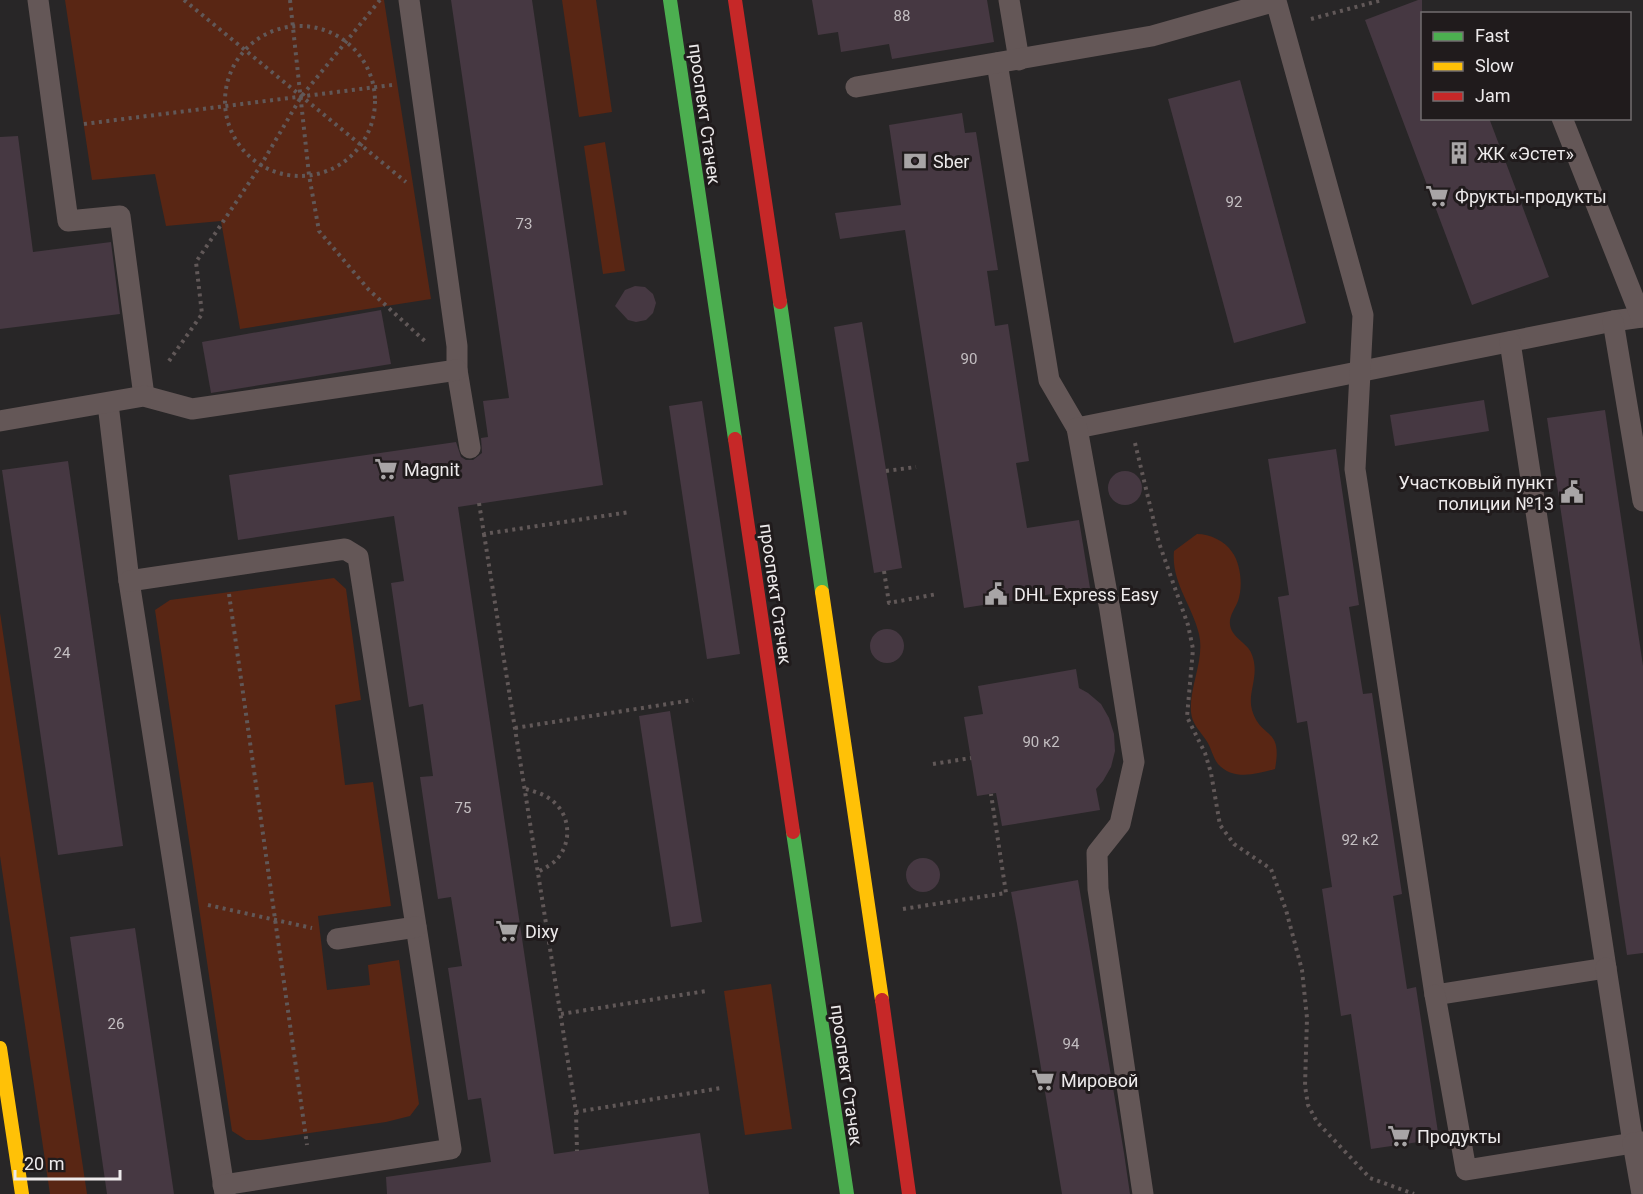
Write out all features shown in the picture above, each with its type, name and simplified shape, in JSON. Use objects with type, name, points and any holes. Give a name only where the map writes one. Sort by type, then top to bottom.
[{"type":"main road","name":"проспект Стачек","points":[[670,0],[847,1194]]},
{"type":"main road","points":[[735,0],[909,1194]]},
{"type":"main road","points":[[0,1048],[22,1194]]},
{"type":"lane","points":[[38,0],[68,221],[120,216],[144,396]]},
{"type":"lane","points":[[409,0],[458,346],[458,370],[470,448]]},
{"type":"lane","points":[[1009,0],[1019,60]]},
{"type":"lane","points":[[856,87],[1152,36],[1277,0],[1363,315],[1355,469],[1435,995],[1466,1170],[1638,1143]]},
{"type":"lane","points":[[997,63],[1049,380],[1077,428],[1110,610],[1134,762],[1120,824],[1097,853],[1098,889],[1143,1194]]},
{"type":"lane","points":[[1077,428],[1642,317],[1563,120]]},
{"type":"lane","points":[[1613,321],[1643,501]]},
{"type":"lane","points":[[1510,342],[1606,968],[1638,1143],[1642,1194]]},
{"type":"lane","points":[[0,421],[144,396],[192,409],[458,370]]},
{"type":"lane","points":[[108,404],[129,581],[224,1189],[311,1170],[451,1149],[358,557],[345,549],[129,581]]},
{"type":"lane","points":[[337,939],[416,927]]},
{"type":"lane","points":[[1435,995],[1606,968]]},
{"type":"path","points":[[184,0],[437,208]]},
{"type":"path","points":[[290,0],[309,175],[319,231],[369,290],[458,370]]},
{"type":"path","points":[[144,396],[202,314],[196,262],[261,165],[301,97],[376,6]]},
{"type":"path","points":[[293,26],[321,29],[347,42],[364,62],[374,87],[373,117],[369,132],[361,144],[338,165],[309,175],[284,174],[261,165],[243,150],[231,129],[225,106],[229,76],[244,50],[258,38],[275,30],[293,26]]},
{"type":"path","points":[[57,128],[420,82]]},
{"type":"path","points":[[1140,463],[1159,543],[1188,625],[1192,648],[1187,717],[1208,763],[1220,825],[1234,844],[1270,869],[1286,910],[1302,970],[1307,1018],[1305,1086],[1308,1106],[1317,1122],[1370,1178],[1413,1194]]},
{"type":"path","points":[[886,471],[916,467]]},
{"type":"path","points":[[479,503],[576,1112],[577,1151]]},
{"type":"path","points":[[484,534],[630,512]]},
{"type":"path","points":[[224,566],[277,921],[311,1170]]},
{"type":"path","points":[[884,571],[889,603],[937,594]]},
{"type":"path","points":[[515,728],[693,700]]},
{"type":"path","points":[[933,765],[971,758]]},
{"type":"path","points":[[525,788],[545,796],[556,804],[564,814],[567,826],[567,840],[562,852],[554,862],[538,872]]},
{"type":"path","points":[[903,908],[1006,893],[991,794]]},
{"type":"path","points":[[178,898],[320,930],[337,939]]},
{"type":"path","points":[[561,1014],[706,991]]},
{"type":"path","points":[[576,1112],[721,1088]]},
{"type":"shaded area","points":[[65,0],[384,0],[431,299],[240,329],[221,221],[166,226],[155,174],[92,180]]},
{"type":"shaded area","points":[[562,0],[596,0],[612,112],[579,117]]},
{"type":"shaded area","points":[[605,142],[625,271],[603,274],[584,146]]},
{"type":"shaded area","points":[[1197,534],[1221,541],[1229,548],[1237,563],[1240,589],[1238,601],[1230,619],[1230,627],[1252,655],[1255,670],[1251,697],[1252,710],[1261,726],[1274,739],[1277,755],[1275,769],[1245,775],[1231,773],[1224,769],[1216,762],[1208,743],[1193,720],[1191,702],[1199,663],[1199,634],[1179,583],[1174,551]]},
{"type":"shaded area","points":[[334,578],[346,589],[361,700],[335,705],[345,785],[373,782],[391,906],[318,916],[327,990],[370,985],[368,965],[399,960],[419,1104],[410,1116],[386,1122],[261,1140],[246,1140],[232,1131],[155,610],[170,600]]},
{"type":"shaded area","points":[[0,613],[87,1194],[50,1194],[0,856]]},
{"type":"shaded area","points":[[771,984],[792,1129],[745,1135],[724,991]]},
{"type":"building","points":[[451,0],[532,0],[603,485],[458,507],[554,1154],[700,1133],[709,1194],[387,1194],[386,1177],[491,1162],[481,1098],[468,1100],[448,968],[462,966],[451,897],[438,899],[420,777],[433,776],[423,704],[409,707],[391,583],[404,581],[394,516],[238,540],[229,475],[456,442],[461,457],[473,460],[482,453],[481,438],[488,437],[483,401],[509,398]]},
{"type":"building","points":[[812,0],[987,0],[994,42],[892,59],[889,44],[841,52],[838,32],[818,35]]},
{"type":"building","name":"ЖК «Эстет»","points":[[1422,0],[1421,120],[1490,120],[1549,277],[1472,305],[1365,20]]},
{"type":"building","points":[[1240,80],[1306,323],[1234,343],[1168,99]]},
{"type":"building","points":[[962,113],[965,133],[976,132],[998,270],[987,271],[995,326],[1008,324],[1029,461],[1016,463],[1027,528],[1079,520],[1090,588],[964,608],[905,230],[840,239],[835,213],[901,205],[889,125]]},
{"type":"building","points":[[18,136],[33,252],[111,242],[120,314],[0,329],[0,137]]},
{"type":"building","points":[[635,286],[645,287],[653,294],[656,303],[653,313],[646,320],[636,322],[628,320],[615,306],[625,290]]},
{"type":"building","points":[[381,310],[391,364],[211,393],[202,342]]},
{"type":"building","points":[[862,322],[902,568],[874,573],[834,327]]},
{"type":"building","points":[[1484,400],[1489,431],[1395,446],[1390,415]]},
{"type":"building","points":[[702,401],[740,654],[707,659],[669,406]]},
{"type":"building","points":[[1605,410],[1643,666],[1643,953],[1627,955],[1547,418]]},
{"type":"building","points":[[1336,449],[1359,605],[1349,607],[1363,694],[1372,693],[1402,894],[1393,896],[1407,989],[1416,987],[1439,1139],[1371,1149],[1351,1014],[1341,1016],[1322,889],[1332,887],[1307,721],[1297,723],[1278,597],[1289,595],[1268,459]]},
{"type":"building","points":[[68,461],[123,846],[58,855],[2,470]]},
{"type":"building","points":[[1125,471],[1137,476],[1142,488],[1137,500],[1125,505],[1113,500],[1108,488],[1113,476]]},
{"type":"building","points":[[887,629],[899,634],[904,646],[899,658],[887,663],[875,658],[870,646],[875,634]]},
{"type":"building","points":[[1076,669],[1079,688],[1101,704],[1114,734],[1115,751],[1111,767],[1096,789],[1100,810],[1002,826],[996,793],[977,796],[964,717],[983,714],[978,686]]},
{"type":"building","points":[[670,711],[702,922],[671,927],[639,716]]},
{"type":"building","points":[[923,858],[935,863],[940,875],[935,887],[923,892],[911,887],[906,875],[911,863]]},
{"type":"building","points":[[1078,880],[1130,1194],[1062,1194],[1011,892]]},
{"type":"building","points":[[135,928],[174,1194],[107,1194],[70,937]]},
{"type":"traffic: fast","points":[[670,0],[735,439]]},
{"type":"traffic: fast","points":[[780,302],[822,592]]},
{"type":"traffic: fast","points":[[793,832],[847,1194]]},
{"type":"traffic: slow","points":[[822,592],[882,1000]]},
{"type":"traffic: slow","points":[[0,1048],[22,1194]]},
{"type":"traffic: jam","points":[[735,0],[780,302]]},
{"type":"traffic: jam","points":[[735,439],[793,832]]},
{"type":"traffic: jam","points":[[882,1000],[909,1194]]},
{"type":"place","name":"ЖК «Эстет»","points":[[1459,153]]},
{"type":"place","name":"Sber","points":[[915,161]]},
{"type":"place","name":"Фрукты-продукты","points":[[1437,196]]},
{"type":"place","name":"Magnit","points":[[386,469]]},
{"type":"place","name":"Участковый пункт полиции №13","points":[[1572,492]]},
{"type":"place","name":"DHL Express Easy","points":[[996,594]]},
{"type":"place","name":"Dixy","points":[[507,931]]},
{"type":"place","name":"Мировой","points":[[1043,1080]]},
{"type":"place","name":"Продукты","points":[[1399,1136]]}]
